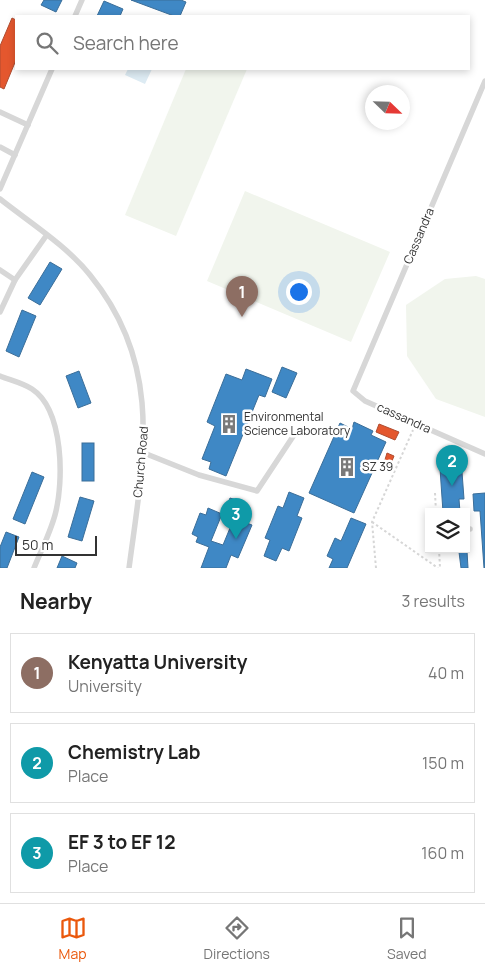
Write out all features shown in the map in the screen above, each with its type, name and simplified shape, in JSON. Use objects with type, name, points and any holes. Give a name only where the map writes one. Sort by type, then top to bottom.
[{"type":"lane","points":[[75,15],[82,0]]},
{"type":"lane","points":[[0,190],[52,70]]},
{"type":"lane","name":"Cassandra","points":[[353,391],[485,81]]},
{"type":"lane","points":[[0,112],[28,125]]},
{"type":"lane","points":[[0,147],[15,156]]},
{"type":"lane","name":"Church Road","points":[[0,199],[90,274],[124,329],[137,367],[144,409],[144,454],[129,568]]},
{"type":"lane","points":[[0,312],[15,280],[46,236]]},
{"type":"lane","points":[[0,270],[15,280]]},
{"type":"lane","points":[[0,376],[32,389],[43,400],[52,419],[60,448],[55,515],[34,568]]},
{"type":"lane","name":"cassandra","points":[[353,391],[365,400],[485,454]]},
{"type":"lane","points":[[144,454],[199,475],[257,491],[294,435]]},
{"type":"path","points":[[376,568],[372,522],[416,424]]},
{"type":"path","points":[[434,494],[436,508]]},
{"type":"path","points":[[372,522],[439,568]]},
{"type":"path","points":[[438,553],[439,568]]},
{"type":"shaded area","points":[[128,70],[152,70],[145,84],[125,75]]},
{"type":"shaded area","points":[[186,70],[247,70],[176,236],[125,215]]},
{"type":"shaded area","points":[[245,191],[390,252],[351,342],[207,281]]},
{"type":"shaded area","points":[[476,276],[485,279],[485,417],[436,399],[407,356],[406,305],[445,279]]},
{"type":"building: Shops","points":[[12,18],[15,20],[15,62],[4,89],[0,87],[0,46]]},
{"type":"building: Shops","points":[[379,424],[399,432],[395,440],[376,432]]},
{"type":"building: Shops","points":[[387,453],[394,456],[390,466],[384,463]]},
{"type":"building: Schools","points":[[44,0],[62,0],[56,12],[41,5]]},
{"type":"building: Schools","points":[[131,0],[181,0],[186,2],[180,15],[171,15]]},
{"type":"building: Schools","points":[[104,1],[123,9],[120,15],[97,15]]},
{"type":"building: Schools","points":[[50,262],[62,269],[40,305],[28,298]]},
{"type":"building: Schools","points":[[22,310],[36,316],[19,357],[6,351]]},
{"type":"building: Schools","points":[[282,367],[297,373],[286,398],[272,392]]},
{"type":"building: Schools","name":"Environmental Science Laboratory","points":[[246,369],[272,379],[265,397],[259,395],[226,476],[209,469],[211,462],[202,459],[215,426],[207,422],[226,374],[242,380]]},
{"type":"building: Schools","points":[[79,371],[91,403],[78,408],[66,376]]},
{"type":"building: Schools","name":"SZ 39","points":[[354,422],[373,431],[371,435],[386,442],[354,513],[309,493],[340,423],[352,429]]},
{"type":"building: Schools","points":[[82,443],[94,443],[94,481],[82,481]]},
{"type":"building: Schools","points":[[458,452],[459,473],[462,472],[464,499],[459,499],[460,508],[443,508],[439,454]]},
{"type":"building: Schools","points":[[32,472],[44,477],[25,524],[13,519]]},
{"type":"building: Schools","points":[[289,492],[304,498],[297,516],[302,518],[289,551],[282,548],[276,561],[264,556],[270,540],[265,538],[278,506],[283,508]]},
{"type":"building: Schools","points":[[485,493],[484,568],[480,511],[474,511],[473,494]]},
{"type":"building: Schools","points":[[80,497],[94,501],[82,541],[68,537]]},
{"type":"building: Schools","points":[[230,498],[243,502],[235,523],[222,518]]},
{"type":"building: Schools","points":[[208,508],[222,514],[211,541],[223,545],[230,528],[235,530],[239,520],[252,525],[238,558],[231,555],[226,568],[201,568],[209,547],[196,542],[198,537],[192,534],[200,513],[206,515]]},
{"type":"building: Schools","points":[[351,518],[366,524],[347,568],[329,568],[333,559],[327,556],[335,538],[341,541]]},
{"type":"building: Schools","points":[[6,532],[19,537],[7,568],[0,568],[0,547]]},
{"type":"building: Schools","points":[[459,553],[467,553],[468,568],[461,568]]},
{"type":"building: Schools","points":[[62,556],[77,563],[75,568],[57,568]]},
{"type":"place","name":"Kenyatta University","points":[[242,317]]},
{"type":"place","name":"Environmental Science Laboratory","points":[[229,424]]},
{"type":"place","name":"SZ 39","points":[[347,467]]},
{"type":"place","name":"Chemistry Lab","points":[[452,486]]},
{"type":"place","name":"EF 3 to EF 12","points":[[236,539]]}]
